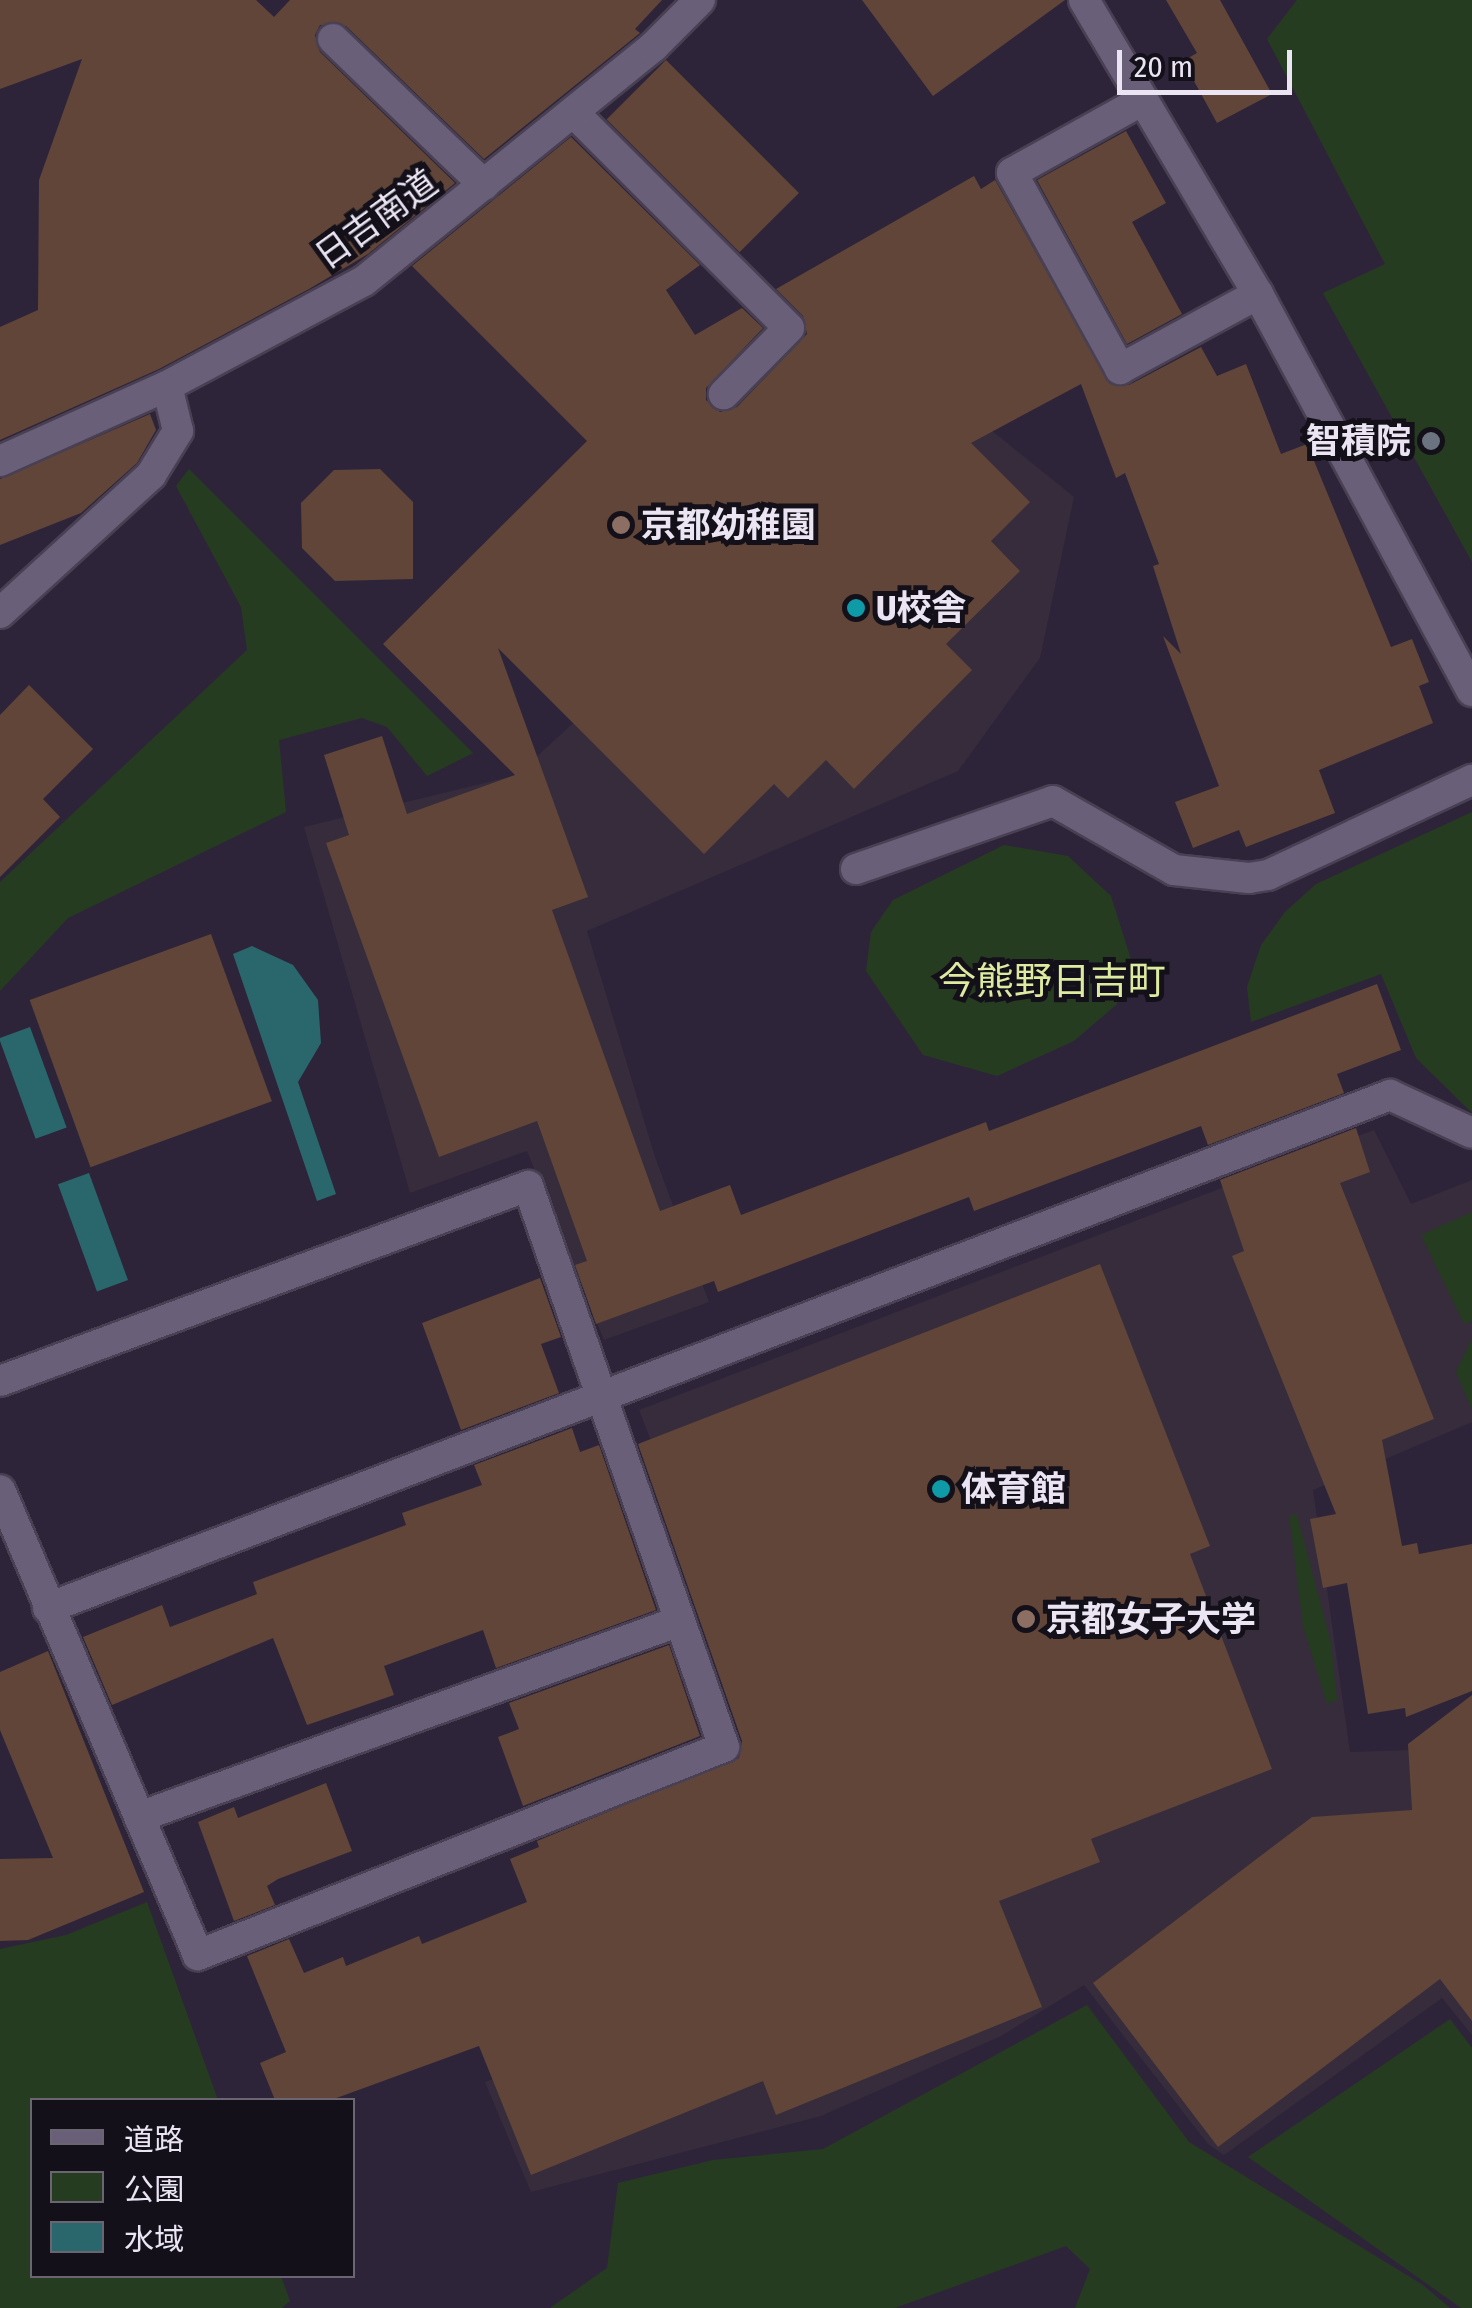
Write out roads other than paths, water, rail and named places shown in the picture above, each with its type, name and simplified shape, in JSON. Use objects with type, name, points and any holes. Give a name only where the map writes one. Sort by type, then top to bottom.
[{"type":"street","name":"日吉南道","points":[[0,461],[167,386],[364,282],[574,112],[700,0]]},
{"type":"street","points":[[1084,0],[1258,294],[1472,691]]},
{"type":"street","points":[[333,39],[484,184]]},
{"type":"street","points":[[1142,100],[1012,172],[1120,370],[1258,294]]},
{"type":"street","points":[[574,112],[789,328],[724,394]]},
{"type":"street","points":[[0,614],[151,475],[178,431],[167,386]]},
{"type":"street","points":[[856,869],[1053,801],[1174,870],[1248,878],[1268,876],[1472,780]]},
{"type":"street","points":[[48,1608],[1390,1095],[1472,1133]]},
{"type":"street","points":[[0,1382],[528,1186],[724,1747],[198,1955],[0,1490]]},
{"type":"street","points":[[139,1818],[680,1621]]},
{"type":"water","points":[[252,946],[293,965],[318,1000],[321,1043],[298,1082],[336,1194],[317,1201],[233,954]]},
{"type":"water","points":[[30,1027],[67,1128],[36,1139],[0,1041]]},
{"type":"water","points":[[89,1173],[128,1280],[97,1291],[58,1184]]},
{"type":"place","name":"智積院","points":[[1431,441]]},
{"type":"place","name":"京都幼稚園","points":[[621,525]]},
{"type":"place","name":"U校舎","points":[[856,608]]},
{"type":"place","name":"体育館","points":[[941,1489]]},
{"type":"place","name":"京都女子大学","points":[[1026,1619]]},
{"type":"district","name":"今熊野日吉町","points":[[1052,982]]}]
